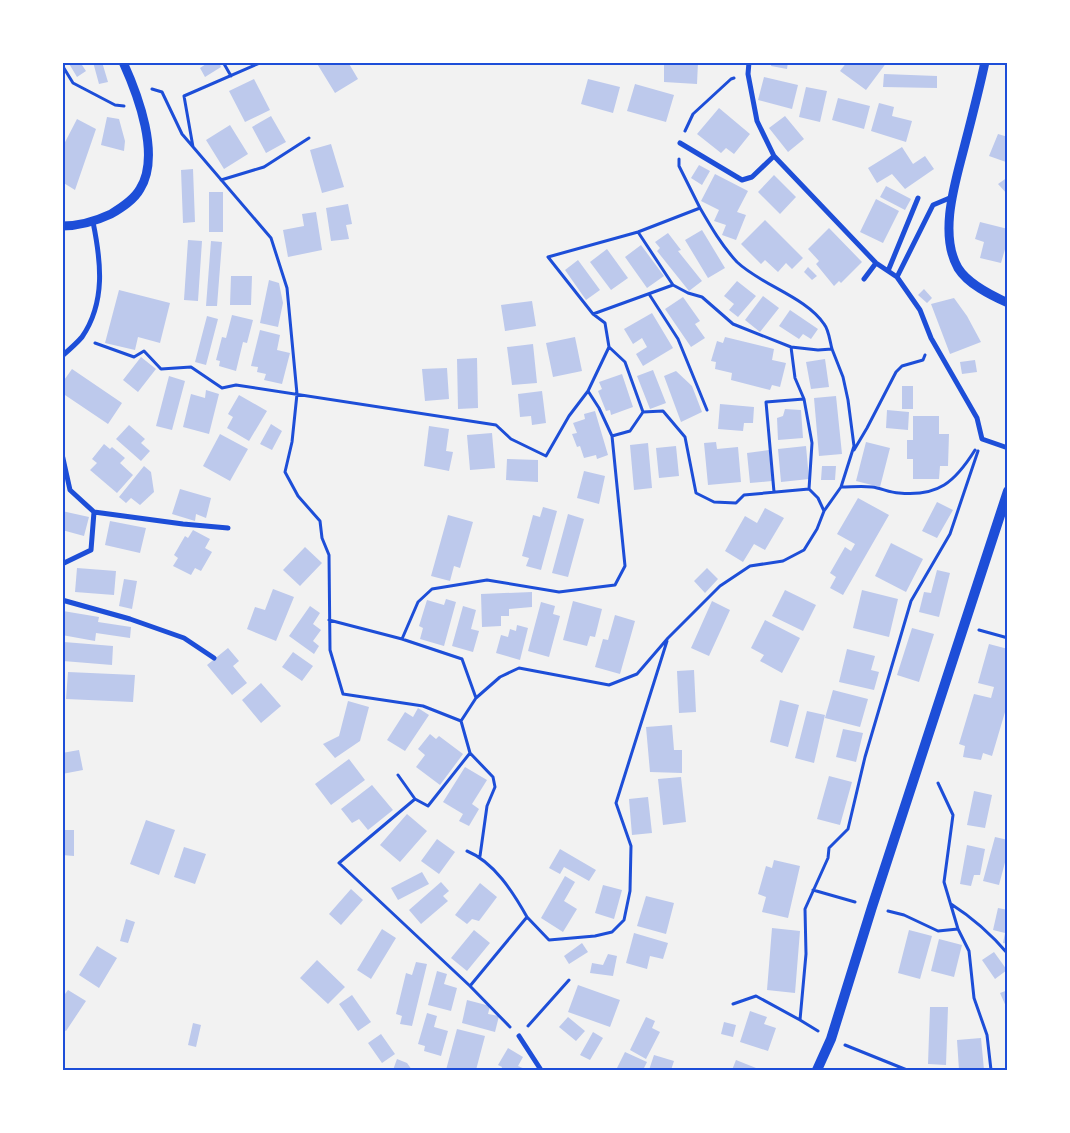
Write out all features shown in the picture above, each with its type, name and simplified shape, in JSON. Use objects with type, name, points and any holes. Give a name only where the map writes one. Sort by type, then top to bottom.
[{"type":"main road","points":[[817,1070],[831,1039],[964,626],[1006,507],[1008,491]]},
{"type":"street","points":[[62,226],[93,222],[123,207],[140,190],[146,174],[148,161],[146,136],[140,108],[132,83],[122,62]]},
{"type":"street","points":[[749,62],[748,74],[757,121],[774,156],[876,263],[897,277],[920,310],[931,338],[976,418],[982,439],[1008,448]]},
{"type":"street","points":[[985,62],[952,197],[950,241],[953,256],[959,269],[974,285],[1008,303]]},
{"type":"street","points":[[680,143],[742,180],[752,177],[774,156]]},
{"type":"street","points":[[897,277],[933,205],[952,197]]},
{"type":"street","points":[[888,271],[918,198]]},
{"type":"street","points":[[62,356],[81,338],[94,316],[100,283],[99,254],[93,222]]},
{"type":"street","points":[[864,279],[876,263]]},
{"type":"street","points":[[62,454],[70,490],[94,512],[228,528]]},
{"type":"street","points":[[62,564],[91,550],[94,512]]},
{"type":"street","points":[[62,600],[130,619],[184,638],[214,658]]},
{"type":"street","points":[[519,1036],[541,1070]]},
{"type":"path","points":[[223,62],[230,76]]},
{"type":"path","points":[[193,148],[184,96],[262,62]]},
{"type":"path","points":[[62,65],[73,83],[115,105],[140,108]]},
{"type":"path","points":[[480,856],[487,806],[495,787],[493,777],[470,753],[461,721],[476,698],[500,678],[519,668],[609,685],[637,674],[668,638],[720,586],[750,566],[783,561],[804,550],[817,529],[824,511],[841,487],[854,446],[843,377],[825,324],[809,308],[768,284],[738,262],[715,235],[679,166],[680,143],[693,114],[731,79],[748,74]]},
{"type":"path","points":[[132,83],[162,92],[182,134],[270,238],[287,288],[297,394],[292,442],[285,472],[298,496],[320,521],[322,538],[329,555],[330,650],[343,694],[423,706],[461,721]]},
{"type":"path","points":[[221,180],[264,167],[309,138]]},
{"type":"path","points":[[81,338],[134,357],[144,351],[161,369],[191,366],[222,388],[236,385],[496,425],[510,439],[546,456],[569,416],[588,391],[609,347],[605,323],[593,314],[548,257],[638,232],[700,208]]},
{"type":"path","points":[[638,232],[673,284],[688,294],[702,297],[733,324],[791,347],[818,350],[832,349]]},
{"type":"path","points":[[593,314],[673,284]]},
{"type":"path","points":[[649,294],[678,339],[706,410]]},
{"type":"path","points":[[850,457],[868,428],[896,372],[902,366],[923,360],[931,338]]},
{"type":"path","points":[[609,347],[625,362],[643,412]]},
{"type":"path","points":[[791,347],[796,378],[804,399],[812,443],[809,489],[818,498],[824,511]]},
{"type":"path","points":[[402,639],[418,602],[432,589],[486,580],[558,592],[615,585],[625,566],[612,436],[600,408],[588,391]]},
{"type":"path","points":[[774,492],[766,402],[804,399]]},
{"type":"path","points":[[643,412],[663,411],[685,437],[696,493],[714,502],[736,503],[744,494],[809,489]]},
{"type":"path","points":[[612,436],[630,431],[643,412]]},
{"type":"path","points":[[841,487],[874,488],[897,493],[918,494],[939,489],[961,471],[982,439]]},
{"type":"path","points":[[800,1020],[806,954],[806,909],[828,858],[829,848],[848,828],[865,757],[911,601],[950,534],[982,439]]},
{"type":"path","points":[[329,620],[402,639],[462,659],[476,698]]},
{"type":"path","points":[[964,626],[1008,638]]},
{"type":"path","points":[[467,851],[480,856],[512,891],[527,917],[549,940],[595,936],[612,932],[624,920],[630,891],[631,846],[616,803],[668,638]]},
{"type":"path","points":[[398,775],[415,799],[428,806],[470,753]]},
{"type":"path","points":[[938,782],[953,814],[944,882],[958,929],[969,951],[974,998],[988,1035],[991,1070]]},
{"type":"path","points":[[415,799],[339,863],[470,986],[519,1036],[569,980]]},
{"type":"path","points":[[950,903],[971,916],[1008,954]]},
{"type":"path","points":[[470,986],[527,917]]},
{"type":"path","points":[[733,1004],[756,996],[831,1039],[907,1070]]},
{"type":"building","points":[[68,62],[80,62],[86,71],[77,77]]},
{"type":"building","points":[[93,62],[102,62],[108,82],[99,84]]},
{"type":"building","points":[[209,62],[219,62],[221,67],[205,77],[200,68]]},
{"type":"building","points":[[316,62],[348,62],[358,79],[335,93]]},
{"type":"building","points":[[664,62],[698,62],[697,84],[664,82]]},
{"type":"building","points":[[772,62],[788,62],[787,69],[771,66]]},
{"type":"building","points":[[847,62],[887,62],[866,90],[840,71]]},
{"type":"building","points":[[884,74],[937,76],[937,88],[883,87]]},
{"type":"building","points":[[764,77],[798,85],[792,109],[758,100]]},
{"type":"building","points":[[254,79],[270,110],[245,122],[229,91]]},
{"type":"building","points":[[588,79],[620,87],[613,113],[581,104]]},
{"type":"building","points":[[635,84],[674,95],[666,122],[627,111]]},
{"type":"building","points":[[806,87],[827,91],[820,122],[799,117]]},
{"type":"building","points":[[838,98],[870,106],[864,129],[832,120]]},
{"type":"building","points":[[879,103],[894,107],[892,116],[912,121],[906,142],[871,131]]},
{"type":"building","points":[[719,108],[750,134],[734,154],[726,148],[721,153],[697,134]]},
{"type":"building","points":[[271,116],[286,142],[266,153],[252,127]]},
{"type":"building","points":[[785,116],[804,139],[788,152],[769,128]]},
{"type":"building","points":[[107,117],[119,119],[125,141],[124,151],[101,145]]},
{"type":"building","points":[[77,119],[96,129],[75,190],[62,182],[62,148]]},
{"type":"building","points":[[230,125],[248,154],[224,169],[206,140]]},
{"type":"building","points":[[998,134],[1008,137],[1008,158],[1006,162],[989,156]]},
{"type":"building","points":[[331,144],[344,187],[322,193],[310,150]]},
{"type":"building","points":[[902,147],[913,164],[925,156],[934,169],[905,189],[892,174],[877,183],[868,168]]},
{"type":"building","points":[[699,165],[710,171],[702,185],[691,178]]},
{"type":"building","points":[[193,169],[195,222],[183,223],[181,170]]},
{"type":"building","points":[[715,174],[748,191],[737,212],[746,215],[736,240],[722,235],[726,225],[714,221],[719,210],[701,201]]},
{"type":"building","points":[[774,175],[796,197],[780,214],[758,192]]},
{"type":"building","points":[[1008,177],[1008,195],[998,184]]},
{"type":"building","points":[[886,186],[911,199],[905,210],[880,197]]},
{"type":"building","points":[[209,192],[223,192],[223,232],[209,232]]},
{"type":"building","points":[[876,199],[899,211],[883,243],[860,232]]},
{"type":"building","points":[[348,204],[352,224],[346,225],[349,239],[331,241],[326,208]]},
{"type":"building","points":[[316,212],[322,250],[288,257],[283,230],[304,226],[302,214]]},
{"type":"building","points":[[765,220],[803,258],[792,269],[786,263],[778,272],[765,260],[761,264],[741,244]]},
{"type":"building","points":[[980,222],[1008,229],[1008,239],[1001,263],[980,258],[984,242],[975,239]]},
{"type":"building","points":[[829,228],[862,262],[841,283],[839,281],[834,286],[816,264],[819,261],[808,249]]},
{"type":"building","points":[[702,230],[725,268],[708,278],[685,240]]},
{"type":"building","points":[[668,233],[681,250],[678,251],[702,281],[689,291],[657,251],[660,248],[655,242]]},
{"type":"building","points":[[188,240],[202,241],[198,301],[184,300]]},
{"type":"building","points":[[211,241],[222,242],[217,306],[206,306]]},
{"type":"building","points":[[641,245],[664,276],[647,288],[625,257]]},
{"type":"building","points":[[607,249],[628,278],[611,290],[590,262]]},
{"type":"building","points":[[578,260],[600,290],[586,300],[565,270]]},
{"type":"building","points":[[808,267],[817,276],[812,280],[804,272]]},
{"type":"building","points":[[231,276],[252,276],[251,305],[230,305]]},
{"type":"building","points":[[269,280],[279,283],[283,303],[278,327],[260,323]]},
{"type":"building","points":[[737,281],[756,296],[738,317],[729,310],[734,304],[724,296]]},
{"type":"building","points":[[924,289],[932,298],[927,303],[918,295]]},
{"type":"building","points":[[119,290],[170,303],[160,343],[138,337],[135,350],[105,343]]},
{"type":"building","points":[[763,296],[779,308],[760,332],[745,320]]},
{"type":"building","points":[[683,297],[700,321],[695,324],[705,338],[691,347],[665,309]]},
{"type":"building","points":[[954,298],[967,316],[981,342],[950,354],[931,304]]},
{"type":"building","points":[[532,301],[536,326],[505,331],[501,305]]},
{"type":"building","points":[[790,310],[818,329],[811,339],[803,334],[799,339],[779,326]]},
{"type":"building","points":[[652,313],[673,348],[643,366],[636,354],[647,347],[642,338],[633,344],[624,329]]},
{"type":"building","points":[[232,315],[253,320],[247,343],[243,342],[236,371],[219,366],[220,361],[216,360],[222,337],[226,338]]},
{"type":"building","points":[[207,316],[218,319],[206,365],[195,362]]},
{"type":"building","points":[[260,330],[280,335],[277,350],[290,353],[282,384],[264,380],[266,374],[257,372],[258,367],[251,366]]},
{"type":"building","points":[[575,337],[582,371],[553,377],[546,343]]},
{"type":"building","points":[[725,337],[774,349],[772,360],[786,363],[780,387],[772,385],[770,390],[731,380],[732,373],[715,369],[716,362],[711,361],[717,341],[723,343]]},
{"type":"building","points":[[533,344],[537,383],[512,385],[507,347]]},
{"type":"building","points":[[141,357],[156,369],[138,392],[123,380]]},
{"type":"building","points":[[477,358],[478,408],[458,409],[457,359]]},
{"type":"building","points":[[825,359],[829,387],[811,389],[806,362]]},
{"type":"building","points":[[975,360],[977,372],[962,374],[960,362]]},
{"type":"building","points":[[447,368],[449,399],[425,401],[422,369]]},
{"type":"building","points":[[72,369],[122,403],[108,424],[62,393],[62,383]]},
{"type":"building","points":[[653,370],[666,403],[650,409],[637,376]]},
{"type":"building","points":[[676,371],[692,386],[702,412],[681,422],[664,376]]},
{"type":"building","points":[[622,374],[633,407],[611,415],[610,410],[606,411],[598,391],[602,389],[599,382]]},
{"type":"building","points":[[169,376],[185,381],[172,430],[156,426]]},
{"type":"building","points":[[902,386],[913,386],[913,409],[902,409]]},
{"type":"building","points":[[206,390],[219,394],[209,434],[183,427],[191,394],[205,398]]},
{"type":"building","points":[[542,391],[546,423],[532,425],[531,416],[520,417],[518,394]]},
{"type":"building","points":[[239,395],[267,411],[249,441],[227,428],[233,417],[228,414]]},
{"type":"building","points":[[836,396],[842,454],[819,456],[814,398]]},
{"type":"building","points":[[720,404],[754,407],[753,423],[744,423],[743,431],[718,429]]},
{"type":"building","points":[[785,409],[801,410],[803,438],[778,440],[777,418],[783,416]]},
{"type":"building","points":[[887,410],[909,412],[908,430],[886,428]]},
{"type":"building","points":[[595,411],[608,455],[597,459],[596,455],[584,458],[580,446],[577,447],[572,434],[577,433],[573,423],[585,419],[584,414]]},
{"type":"building","points":[[913,416],[939,416],[939,434],[949,434],[948,466],[940,466],[939,479],[913,479],[913,459],[907,459],[907,440],[913,440]]},
{"type":"building","points":[[271,424],[282,431],[272,450],[260,444]]},
{"type":"building","points":[[129,425],[145,439],[141,443],[150,451],[141,461],[116,439]]},
{"type":"building","points":[[429,426],[449,429],[446,451],[453,452],[449,471],[424,466]]},
{"type":"building","points":[[492,433],[495,468],[470,470],[467,435]]},
{"type":"building","points":[[220,434],[248,449],[230,481],[203,466]]},
{"type":"building","points":[[716,442],[717,449],[738,447],[741,482],[708,485],[704,443]]},
{"type":"building","points":[[866,442],[890,448],[880,487],[856,481]]},
{"type":"building","points":[[648,443],[652,488],[634,490],[630,445]]},
{"type":"building","points":[[104,444],[110,449],[112,447],[125,458],[120,463],[133,475],[117,493],[90,470],[97,463],[92,459]]},
{"type":"building","points":[[676,446],[679,476],[659,478],[656,448]]},
{"type":"building","points":[[806,446],[809,479],[781,482],[778,449]]},
{"type":"building","points":[[769,450],[772,481],[750,483],[747,453]]},
{"type":"building","points":[[507,459],[538,460],[538,482],[506,480]]},
{"type":"building","points":[[144,466],[151,472],[154,492],[140,505],[131,498],[126,503],[119,497]]},
{"type":"building","points":[[822,466],[836,466],[835,480],[821,480]]},
{"type":"building","points":[[584,471],[605,476],[599,504],[577,498]]},
{"type":"building","points":[[180,489],[211,498],[206,518],[196,514],[195,521],[172,514]]},
{"type":"building","points":[[858,498],[889,515],[843,595],[830,588],[836,577],[830,573],[845,547],[851,551],[855,544],[837,534]]},
{"type":"building","points":[[937,502],[953,510],[937,538],[922,531]]},
{"type":"building","points":[[543,507],[557,511],[541,570],[526,566],[529,558],[522,556],[533,515],[540,517]]},
{"type":"building","points":[[765,508],[784,518],[765,550],[754,544],[743,562],[725,551],[745,516],[757,523]]},
{"type":"building","points":[[62,511],[89,517],[84,536],[62,530]]},
{"type":"building","points":[[568,514],[584,519],[568,577],[552,573]]},
{"type":"building","points":[[448,515],[473,522],[460,568],[454,566],[450,581],[431,576]]},
{"type":"building","points":[[110,521],[146,528],[140,553],[105,545]]},
{"type":"building","points":[[193,530],[210,539],[205,548],[212,552],[201,571],[195,568],[191,575],[173,566],[178,558],[174,555],[185,536],[188,538]]},
{"type":"building","points":[[891,543],[923,559],[906,592],[875,576]]},
{"type":"building","points":[[305,547],[322,563],[300,586],[283,570]]},
{"type":"building","points":[[77,568],[116,571],[114,595],[75,592]]},
{"type":"building","points":[[707,568],[718,579],[705,593],[694,581]]},
{"type":"building","points":[[937,570],[950,573],[939,617],[919,612],[924,592],[931,593]]},
{"type":"building","points":[[124,579],[137,581],[132,609],[119,606]]},
{"type":"building","points":[[273,589],[294,597],[276,641],[247,629],[255,607],[265,610]]},
{"type":"building","points":[[785,590],[816,605],[803,631],[772,616]]},
{"type":"building","points":[[862,590],[898,599],[889,637],[853,628]]},
{"type":"building","points":[[532,592],[532,607],[509,609],[509,616],[501,616],[501,626],[482,627],[481,594]]},
{"type":"building","points":[[446,599],[456,602],[444,646],[420,639],[423,628],[419,626],[427,600],[444,605]]},
{"type":"building","points":[[573,601],[602,609],[595,637],[590,636],[587,646],[563,640]]},
{"type":"building","points":[[712,601],[730,610],[709,656],[691,648]]},
{"type":"building","points":[[541,602],[555,606],[553,614],[560,616],[549,657],[528,651]]},
{"type":"building","points":[[310,606],[320,613],[313,624],[321,630],[313,641],[319,646],[314,654],[289,636]]},
{"type":"building","points":[[463,606],[476,610],[471,629],[479,631],[473,652],[452,646]]},
{"type":"building","points":[[63,611],[99,617],[98,622],[131,627],[130,638],[96,633],[95,641],[62,635]]},
{"type":"building","points":[[615,615],[635,621],[620,674],[595,667],[603,639],[608,640]]},
{"type":"building","points":[[765,620],[800,638],[782,673],[760,661],[764,655],[751,648]]},
{"type":"building","points":[[517,625],[528,628],[520,660],[496,653],[501,635],[508,637],[510,629],[516,631]]},
{"type":"building","points":[[912,628],[934,634],[919,682],[897,675]]},
{"type":"building","points":[[64,642],[113,646],[112,665],[63,661]]},
{"type":"building","points":[[989,644],[1008,649],[1008,702],[992,756],[983,753],[981,760],[963,757],[965,746],[959,744],[974,694],[991,698],[994,687],[978,683]]},
{"type":"building","points":[[228,648],[239,661],[233,666],[247,683],[232,695],[207,665]]},
{"type":"building","points":[[847,649],[875,656],[871,670],[879,672],[874,690],[839,682]]},
{"type":"building","points":[[293,652],[313,666],[302,681],[282,667]]},
{"type":"building","points":[[694,670],[696,712],[679,713],[677,671]]},
{"type":"building","points":[[68,672],[135,675],[133,702],[66,699]]},
{"type":"building","points":[[261,683],[281,706],[261,723],[242,700]]},
{"type":"building","points":[[833,690],[868,699],[860,727],[825,718]]},
{"type":"building","points":[[780,700],[799,705],[788,747],[770,742]]},
{"type":"building","points":[[348,701],[369,707],[360,741],[335,758],[323,744],[339,736]]},
{"type":"building","points":[[418,708],[429,715],[405,751],[387,740],[405,712],[413,717]]},
{"type":"building","points":[[807,711],[825,715],[814,763],[795,758]]},
{"type":"building","points":[[672,725],[674,750],[682,750],[682,773],[650,772],[646,727]]},
{"type":"building","points":[[843,729],[863,733],[856,762],[836,757]]},
{"type":"building","points":[[430,734],[436,739],[439,736],[463,754],[440,785],[416,767],[425,755],[418,749]]},
{"type":"building","points":[[79,750],[83,770],[62,774],[62,753]]},
{"type":"building","points":[[349,759],[365,780],[331,805],[315,784]]},
{"type":"building","points":[[465,767],[487,780],[472,804],[479,809],[469,826],[459,821],[463,814],[443,802]]},
{"type":"building","points":[[829,776],[852,782],[840,825],[817,819]]},
{"type":"building","points":[[681,777],[686,822],[663,825],[658,779]]},
{"type":"building","points":[[372,785],[393,810],[368,830],[359,819],[352,823],[341,809]]},
{"type":"building","points":[[974,791],[992,795],[985,828],[967,825]]},
{"type":"building","points":[[648,797],[652,833],[632,835],[629,799]]},
{"type":"building","points":[[407,814],[427,831],[400,862],[380,845]]},
{"type":"building","points":[[146,820],[175,830],[159,875],[130,864]]},
{"type":"building","points":[[62,830],[74,830],[74,856],[62,855]]},
{"type":"building","points":[[995,837],[1008,840],[1008,851],[999,885],[983,881]]},
{"type":"building","points":[[437,839],[455,852],[439,874],[421,861]]},
{"type":"building","points":[[967,845],[985,849],[980,875],[974,875],[971,886],[960,884]]},
{"type":"building","points":[[184,847],[206,854],[195,884],[174,877]]},
{"type":"building","points":[[560,849],[596,870],[589,881],[564,867],[560,874],[549,868]]},
{"type":"building","points":[[774,860],[800,866],[788,918],[762,912],[766,897],[758,894],[766,866],[772,868]]},
{"type":"building","points":[[422,872],[429,884],[398,900],[391,888]]},
{"type":"building","points":[[565,876],[575,882],[564,901],[577,909],[563,932],[541,918]]},
{"type":"building","points":[[441,882],[449,891],[443,896],[448,901],[421,924],[409,910]]},
{"type":"building","points":[[480,883],[497,897],[479,921],[472,919],[467,924],[455,915]]},
{"type":"building","points":[[603,885],[622,890],[614,919],[595,913]]},
{"type":"building","points":[[351,889],[363,900],[341,925],[329,914]]},
{"type":"building","points":[[646,896],[674,903],[666,934],[637,926]]},
{"type":"building","points":[[998,908],[1008,910],[1008,944],[1003,943],[1005,933],[993,930]]},
{"type":"building","points":[[126,919],[135,922],[128,943],[120,941]]},
{"type":"building","points":[[772,928],[800,931],[795,993],[767,990]]},
{"type":"building","points":[[382,929],[396,938],[371,979],[357,970]]},
{"type":"building","points":[[474,930],[490,943],[467,971],[451,958]]},
{"type":"building","points":[[909,930],[932,936],[920,979],[898,973]]},
{"type":"building","points":[[634,933],[668,943],[663,959],[650,956],[647,969],[626,963]]},
{"type":"building","points":[[939,939],[962,945],[954,977],[931,971]]},
{"type":"building","points":[[582,943],[588,952],[569,964],[564,956]]},
{"type":"building","points":[[97,946],[117,958],[99,988],[79,975]]},
{"type":"building","points":[[994,952],[1007,970],[995,979],[982,960]]},
{"type":"building","points":[[608,954],[617,956],[613,976],[590,973],[592,963],[603,965]]},
{"type":"building","points":[[317,960],[345,987],[328,1004],[300,978]]},
{"type":"building","points":[[416,962],[427,964],[412,1026],[400,1024],[402,1016],[396,1014],[406,973],[412,975]]},
{"type":"building","points":[[437,971],[447,974],[444,984],[457,988],[451,1011],[428,1005]]},
{"type":"building","points":[[578,985],[620,1000],[610,1027],[568,1012]]},
{"type":"building","points":[[68,990],[86,1001],[66,1031],[62,1029],[62,998]]},
{"type":"building","points":[[1008,990],[1008,1011],[1000,993]]},
{"type":"building","points":[[352,995],[371,1022],[358,1031],[339,1004]]},
{"type":"building","points":[[467,1000],[490,1006],[488,1014],[499,1016],[495,1032],[462,1023]]},
{"type":"building","points":[[930,1007],[948,1007],[946,1065],[928,1064]]},
{"type":"building","points":[[750,1011],[767,1017],[764,1024],[776,1028],[768,1051],[740,1042]]},
{"type":"building","points":[[427,1013],[437,1016],[434,1027],[448,1031],[441,1056],[424,1051],[425,1046],[418,1044]]},
{"type":"building","points":[[568,1017],[585,1031],[576,1041],[559,1027]]},
{"type":"building","points":[[646,1017],[655,1021],[652,1028],[660,1032],[646,1059],[630,1050]]},
{"type":"building","points":[[724,1022],[736,1025],[733,1037],[721,1034]]},
{"type":"building","points":[[193,1023],[201,1025],[196,1047],[188,1045]]},
{"type":"building","points":[[457,1029],[485,1036],[476,1070],[446,1070]]},
{"type":"building","points":[[593,1032],[603,1038],[590,1060],[580,1055]]},
{"type":"building","points":[[381,1034],[395,1054],[382,1063],[368,1043]]},
{"type":"building","points":[[981,1038],[984,1070],[959,1070],[957,1040]]},
{"type":"building","points":[[508,1048],[523,1057],[518,1066],[527,1070],[501,1070],[502,1067],[498,1065]]},
{"type":"building","points":[[625,1052],[647,1062],[643,1070],[616,1070]]},
{"type":"building","points":[[654,1055],[674,1061],[671,1070],[649,1070]]},
{"type":"building","points":[[397,1059],[407,1063],[412,1070],[393,1070]]},
{"type":"building","points":[[736,1060],[756,1068],[755,1070],[732,1070]]}]
